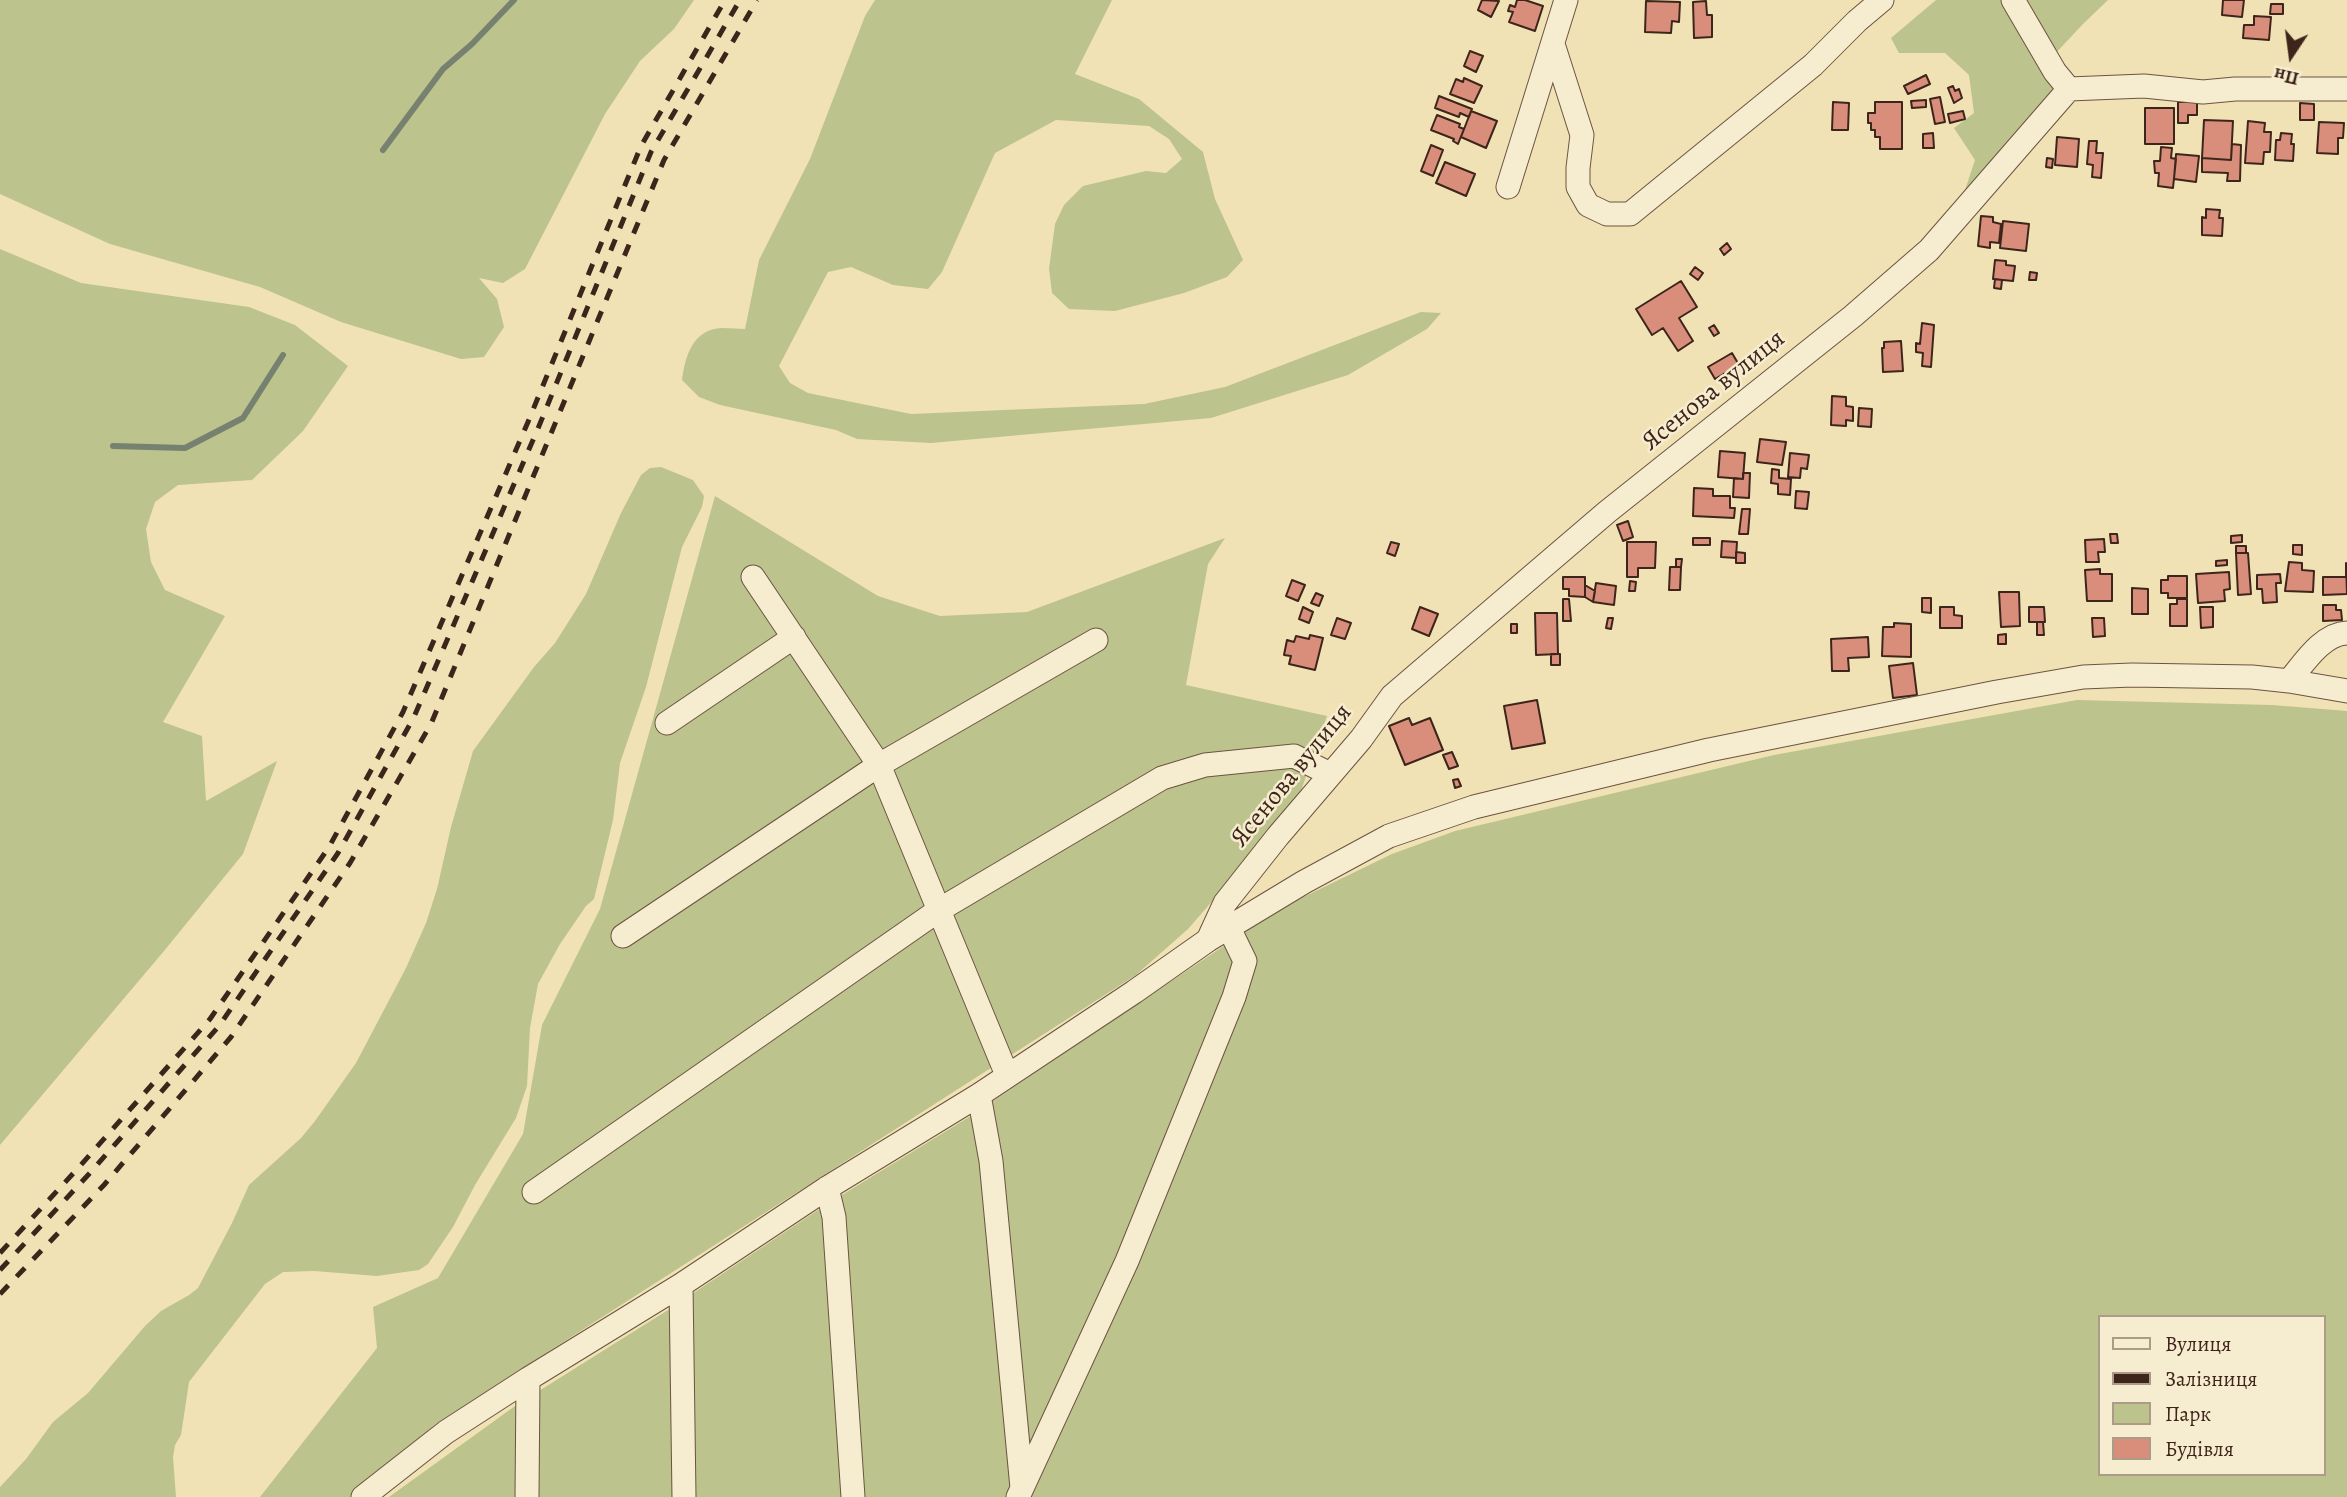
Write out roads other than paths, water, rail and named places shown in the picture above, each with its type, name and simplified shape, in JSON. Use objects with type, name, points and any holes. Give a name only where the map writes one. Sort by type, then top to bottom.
[{"type":"street","points":[[1507,187],[1566,0]]},
{"type":"street","points":[[1553,44],[1582,135],[1577,168],[1578,187],[1588,205],[1608,214],[1630,214],[1813,65],[1882,0]]},
{"type":"street","points":[[2012,0],[2054,72],[2069,89],[2144,86],[2203,92],[2235,89],[2347,89]]},
{"type":"street","name":"Ясенова вулиця","points":[[1208,940],[1225,903],[1361,739],[1392,696],[1607,512],[1853,317],[1929,250],[2069,89]]},
{"type":"street","points":[[753,577],[879,765],[1007,1075]]},
{"type":"street","points":[[2289,681],[2318,647],[2337,633],[2347,633]]},
{"type":"street","points":[[667,723],[794,637]]},
{"type":"street","points":[[623,936],[879,765],[1096,640]]},
{"type":"street","points":[[371,1494],[446,1432],[527,1378],[681,1285],[827,1188],[979,1095],[1208,940],[1304,881],[1389,836],[1474,807],[1709,750],[2083,677],[2173,675],[2289,681],[2347,691]]},
{"type":"street","points":[[534,1192],[939,910],[1162,778],[1205,765],[1294,756],[1330,774]]},
{"type":"street","points":[[1020,1493],[1127,1261],[1234,997],[1245,961],[1229,928]]},
{"type":"street","points":[[979,1095],[991,1161],[1020,1493]]},
{"type":"street","points":[[827,1188],[834,1217],[853,1497]]},
{"type":"street","points":[[681,1285],[684,1497]]},
{"type":"street","points":[[527,1378],[527,1497]]},
{"type":"waterway","points":[[383,150],[443,69],[472,44],[514,0]]},
{"type":"waterway","points":[[113,446],[185,448],[243,418],[283,355]]},
{"type":"railway","points":[[0,1253],[210,1019],[329,847],[403,712],[528,422],[641,146],[725,0]]},
{"type":"railway","points":[[0,1270],[89,1174],[219,1026],[338,853],[414,717],[539,426],[651,152],[740,0]]},
{"type":"railway","points":[[0,1294],[104,1185],[231,1037],[350,863],[431,724],[664,160],[757,0]]}]
